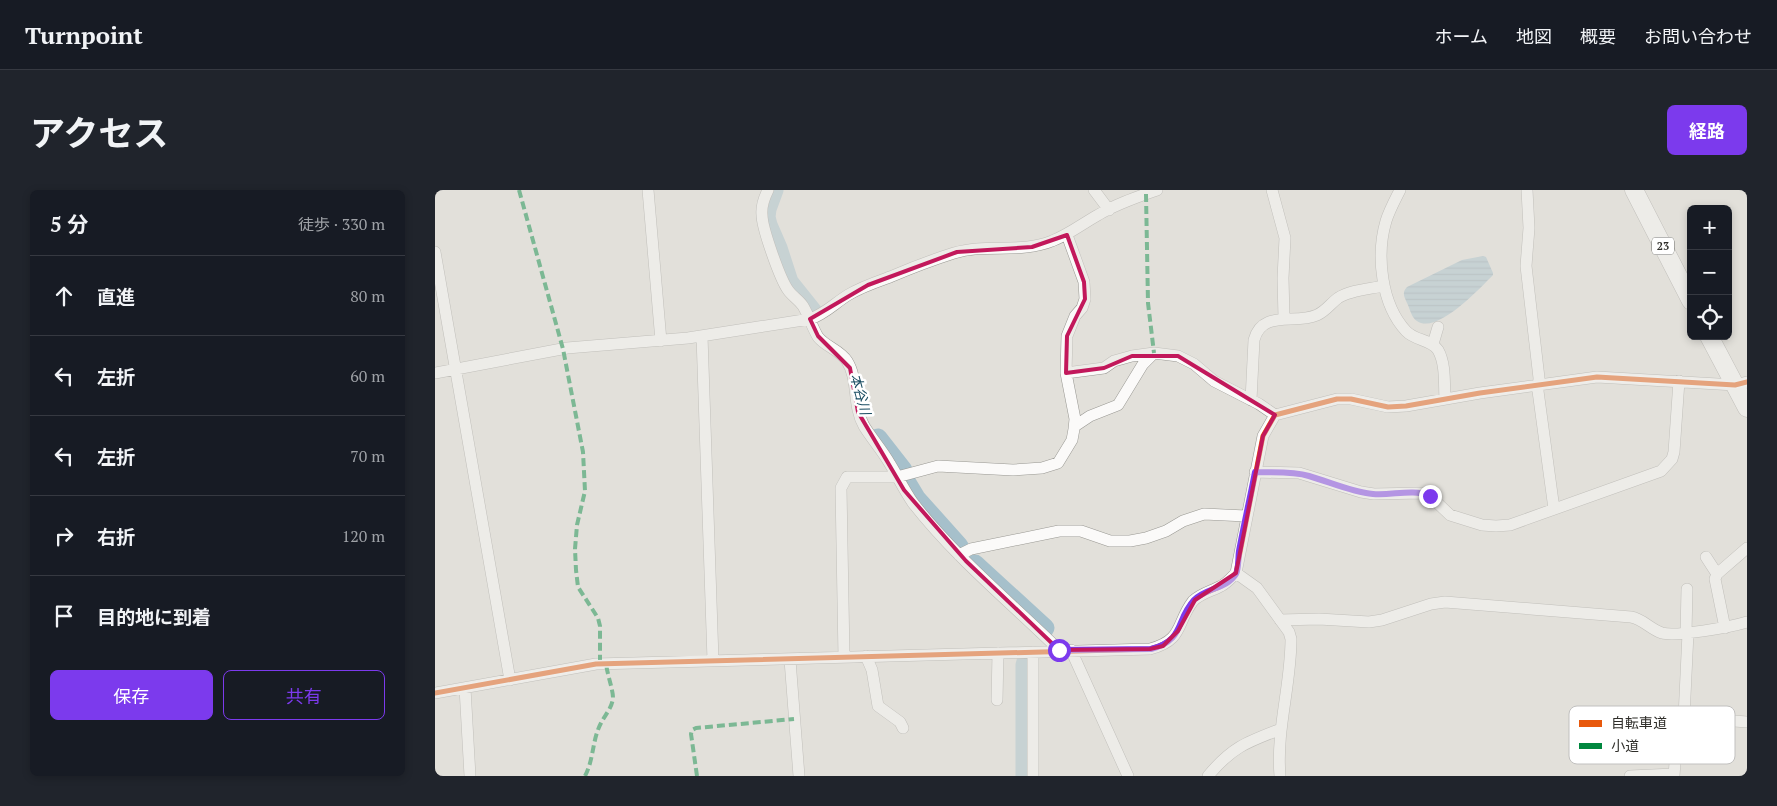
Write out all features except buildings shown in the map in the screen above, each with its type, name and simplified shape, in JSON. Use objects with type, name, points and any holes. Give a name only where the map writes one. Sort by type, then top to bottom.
[{"type":"main road","name":"23","points":[[1634,190],[1688,295]]},
{"type":"main road","points":[[1712,340],[1741,383],[1747,408]]},
{"type":"street","points":[[648,190],[661,342]]},
{"type":"street","points":[[768,190],[762,208],[763,225],[783,282],[789,292],[802,305],[818,336],[845,359],[850,368],[858,412],[864,425],[913,503],[959,554],[1059,650]]},
{"type":"street","points":[[1095,190],[1109,210]]},
{"type":"street","points":[[435,373],[567,348],[661,342],[810,319],[820,316],[848,294],[868,285],[957,252],[996,247],[1015,249],[1032,247],[1067,235],[1109,210],[1157,190]]},
{"type":"street","points":[[1272,190],[1285,238],[1284,318]]},
{"type":"street","points":[[1400,190],[1383,232],[1383,286],[1397,319],[1407,332],[1413,338],[1433,344],[1438,351],[1441,360],[1445,399]]},
{"type":"street","points":[[1527,190],[1529,228],[1526,266],[1554,509]]},
{"type":"street","points":[[844,657],[841,488],[847,478],[897,477],[938,466],[1013,470],[1051,467],[1064,456],[1072,440],[1075,426],[1066,373],[1067,336],[1075,316],[1082,308],[1085,299],[1084,282],[1067,235]]},
{"type":"street","points":[[435,252],[510,680]]},
{"type":"street","points":[[1251,400],[1254,340],[1256,332],[1261,325],[1284,318],[1302,319],[1317,316],[1328,309],[1337,299],[1347,294],[1383,286]]},
{"type":"street","points":[[1433,344],[1438,327]]},
{"type":"street","points":[[701,336],[713,660]]},
{"type":"street","points":[[1075,426],[1090,416],[1118,405],[1143,364],[1154,353]]},
{"type":"street","points":[[1066,373],[1104,368],[1121,358],[1167,353],[1186,359],[1214,381],[1275,415],[1337,400],[1351,399],[1389,407],[1597,377],[1741,383]]},
{"type":"street","points":[[1255,472],[1299,474],[1374,494],[1422,492],[1430,496],[1450,515],[1482,525],[1509,525],[1653,475],[1667,465],[1674,452],[1679,380]]},
{"type":"street","points":[[435,693],[596,664],[1151,649],[1163,646],[1178,631],[1187,610],[1195,600],[1202,594],[1221,586],[1236,573],[1263,436],[1275,415]]},
{"type":"street","points":[[959,554],[971,549],[1059,531],[1081,531],[1109,541],[1120,542],[1146,538],[1166,531],[1183,521],[1204,514],[1246,516]]},
{"type":"street","points":[[1725,628],[1715,579],[1717,574],[1747,548]]},
{"type":"street","points":[[1706,557],[1717,574]]},
{"type":"street","points":[[1236,573],[1257,588],[1289,632],[1291,639],[1281,729],[1280,776]]},
{"type":"street","points":[[1684,706],[1687,589]]},
{"type":"street","points":[[1280,620],[1319,619],[1369,622],[1382,620],[1431,604],[1445,602],[1631,616],[1642,620],[1665,634],[1725,628],[1747,622]]},
{"type":"street","points":[[1071,650],[1128,776]]},
{"type":"street","points":[[1033,652],[1033,776]]},
{"type":"street","points":[[997,700],[998,653]]},
{"type":"street","points":[[866,656],[873,670],[878,706],[883,712],[900,722],[903,728]]},
{"type":"street","points":[[790,660],[799,776]]},
{"type":"street","points":[[465,688],[470,776]]},
{"type":"street","points":[[1208,776],[1237,748],[1281,729]]},
{"type":"street","points":[[1630,776],[1674,775]]},
{"type":"highlighted area","points":[[1067,235],[1084,282],[1085,299],[1067,336],[1066,373],[1104,368],[1132,356],[1178,356],[1275,415],[1263,436],[1236,573],[1195,600],[1178,631],[1163,646],[1150,649],[1059,650],[966,561],[904,490],[858,412],[850,368],[818,336],[810,319],[868,285],[957,252],[1032,247]]},
{"type":"water","points":[[1486,257],[1493,275],[1478,290],[1458,308],[1435,322],[1425,324],[1415,320],[1404,296],[1404,291],[1407,287],[1462,260]]},
{"type":"waterway","name":"本谷川","points":[[774,190],[767,209],[768,225],[789,282],[813,312]]},
{"type":"waterway","name":"本谷川","points":[[878,438],[903,470]]},
{"type":"waterway","name":"本谷川","points":[[907,483],[916,498],[959,546]]},
{"type":"waterway","name":"本谷川","points":[[975,564],[1045,628],[1043,630]]},
{"type":"waterway","name":"本谷川","points":[[1025,776],[1025,665],[1027,658]]},
{"type":"marked path","points":[[519,190],[563,349],[583,452],[585,491],[577,525],[576,570],[578,587],[598,618],[600,626],[600,664]]},
{"type":"marked path","points":[[1146,194],[1148,303],[1154,353]]},
{"type":"marked path","points":[[585,776],[598,729],[610,708],[613,698],[606,663]]},
{"type":"marked path","points":[[697,776],[692,730],[696,728],[794,719]]},
{"type":"cycle path","points":[[435,693],[596,664],[1150,649],[1169,641],[1174,636],[1196,598],[1223,585],[1236,573],[1263,436],[1275,415],[1337,399],[1351,399],[1388,407],[1406,406],[1480,393],[1597,377],[1735,385],[1747,382]]},
{"type":"route","points":[[1059,650],[1151,649],[1163,646],[1171,639],[1178,631],[1187,610],[1195,600],[1202,594],[1221,586],[1236,573],[1255,472],[1299,474],[1374,494],[1422,492],[1430,496]]}]
